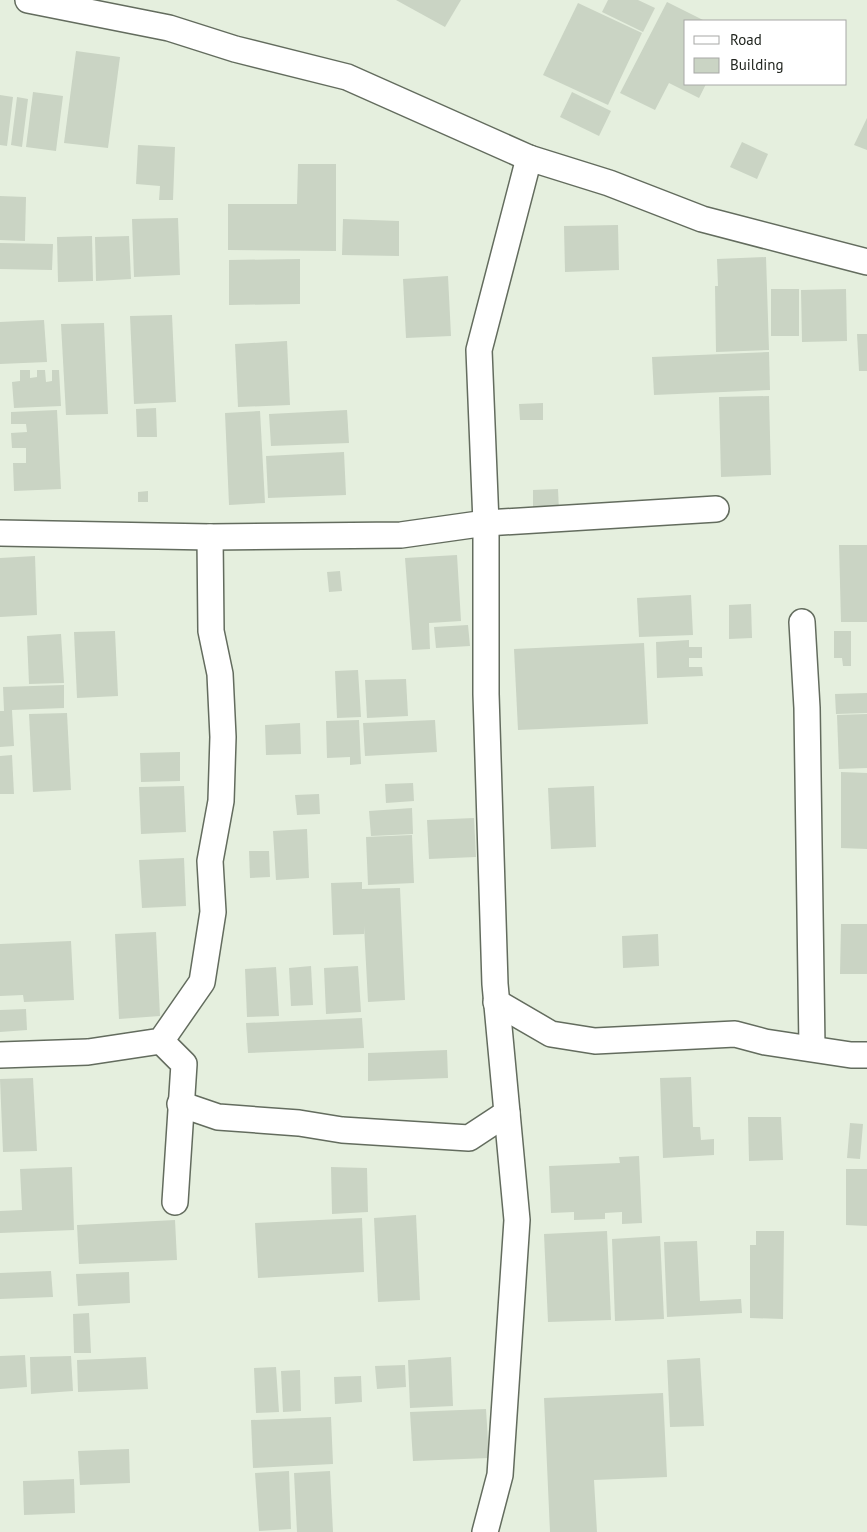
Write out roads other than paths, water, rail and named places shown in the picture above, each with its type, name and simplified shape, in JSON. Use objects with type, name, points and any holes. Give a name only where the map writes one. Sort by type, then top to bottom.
[{"type":"street","points":[[28,0],[169,28],[234,49],[347,77],[529,158],[609,183],[702,219],[867,262]]},
{"type":"street","points":[[485,1532],[500,1475],[517,1220],[496,1002],[486,694],[486,523],[479,350],[529,158]]},
{"type":"street","points":[[0,533],[210,537],[401,535],[486,523],[716,509]]},
{"type":"street","points":[[0,1055],[88,1052],[161,1041],[202,982],[213,912],[210,861],[222,800],[223,737],[220,674],[210,631],[210,537]]},
{"type":"street","points":[[802,622],[807,708],[812,1048]]},
{"type":"street","points":[[496,1002],[551,1034],[595,1041],[735,1034],[765,1042],[851,1055],[867,1055]]},
{"type":"street","points":[[175,1202],[186,1005]]},
{"type":"street","points":[[161,1041],[184,1064]]},
{"type":"street","points":[[180,1104],[218,1118],[299,1123],[342,1130],[469,1138],[507,1113]]}]
